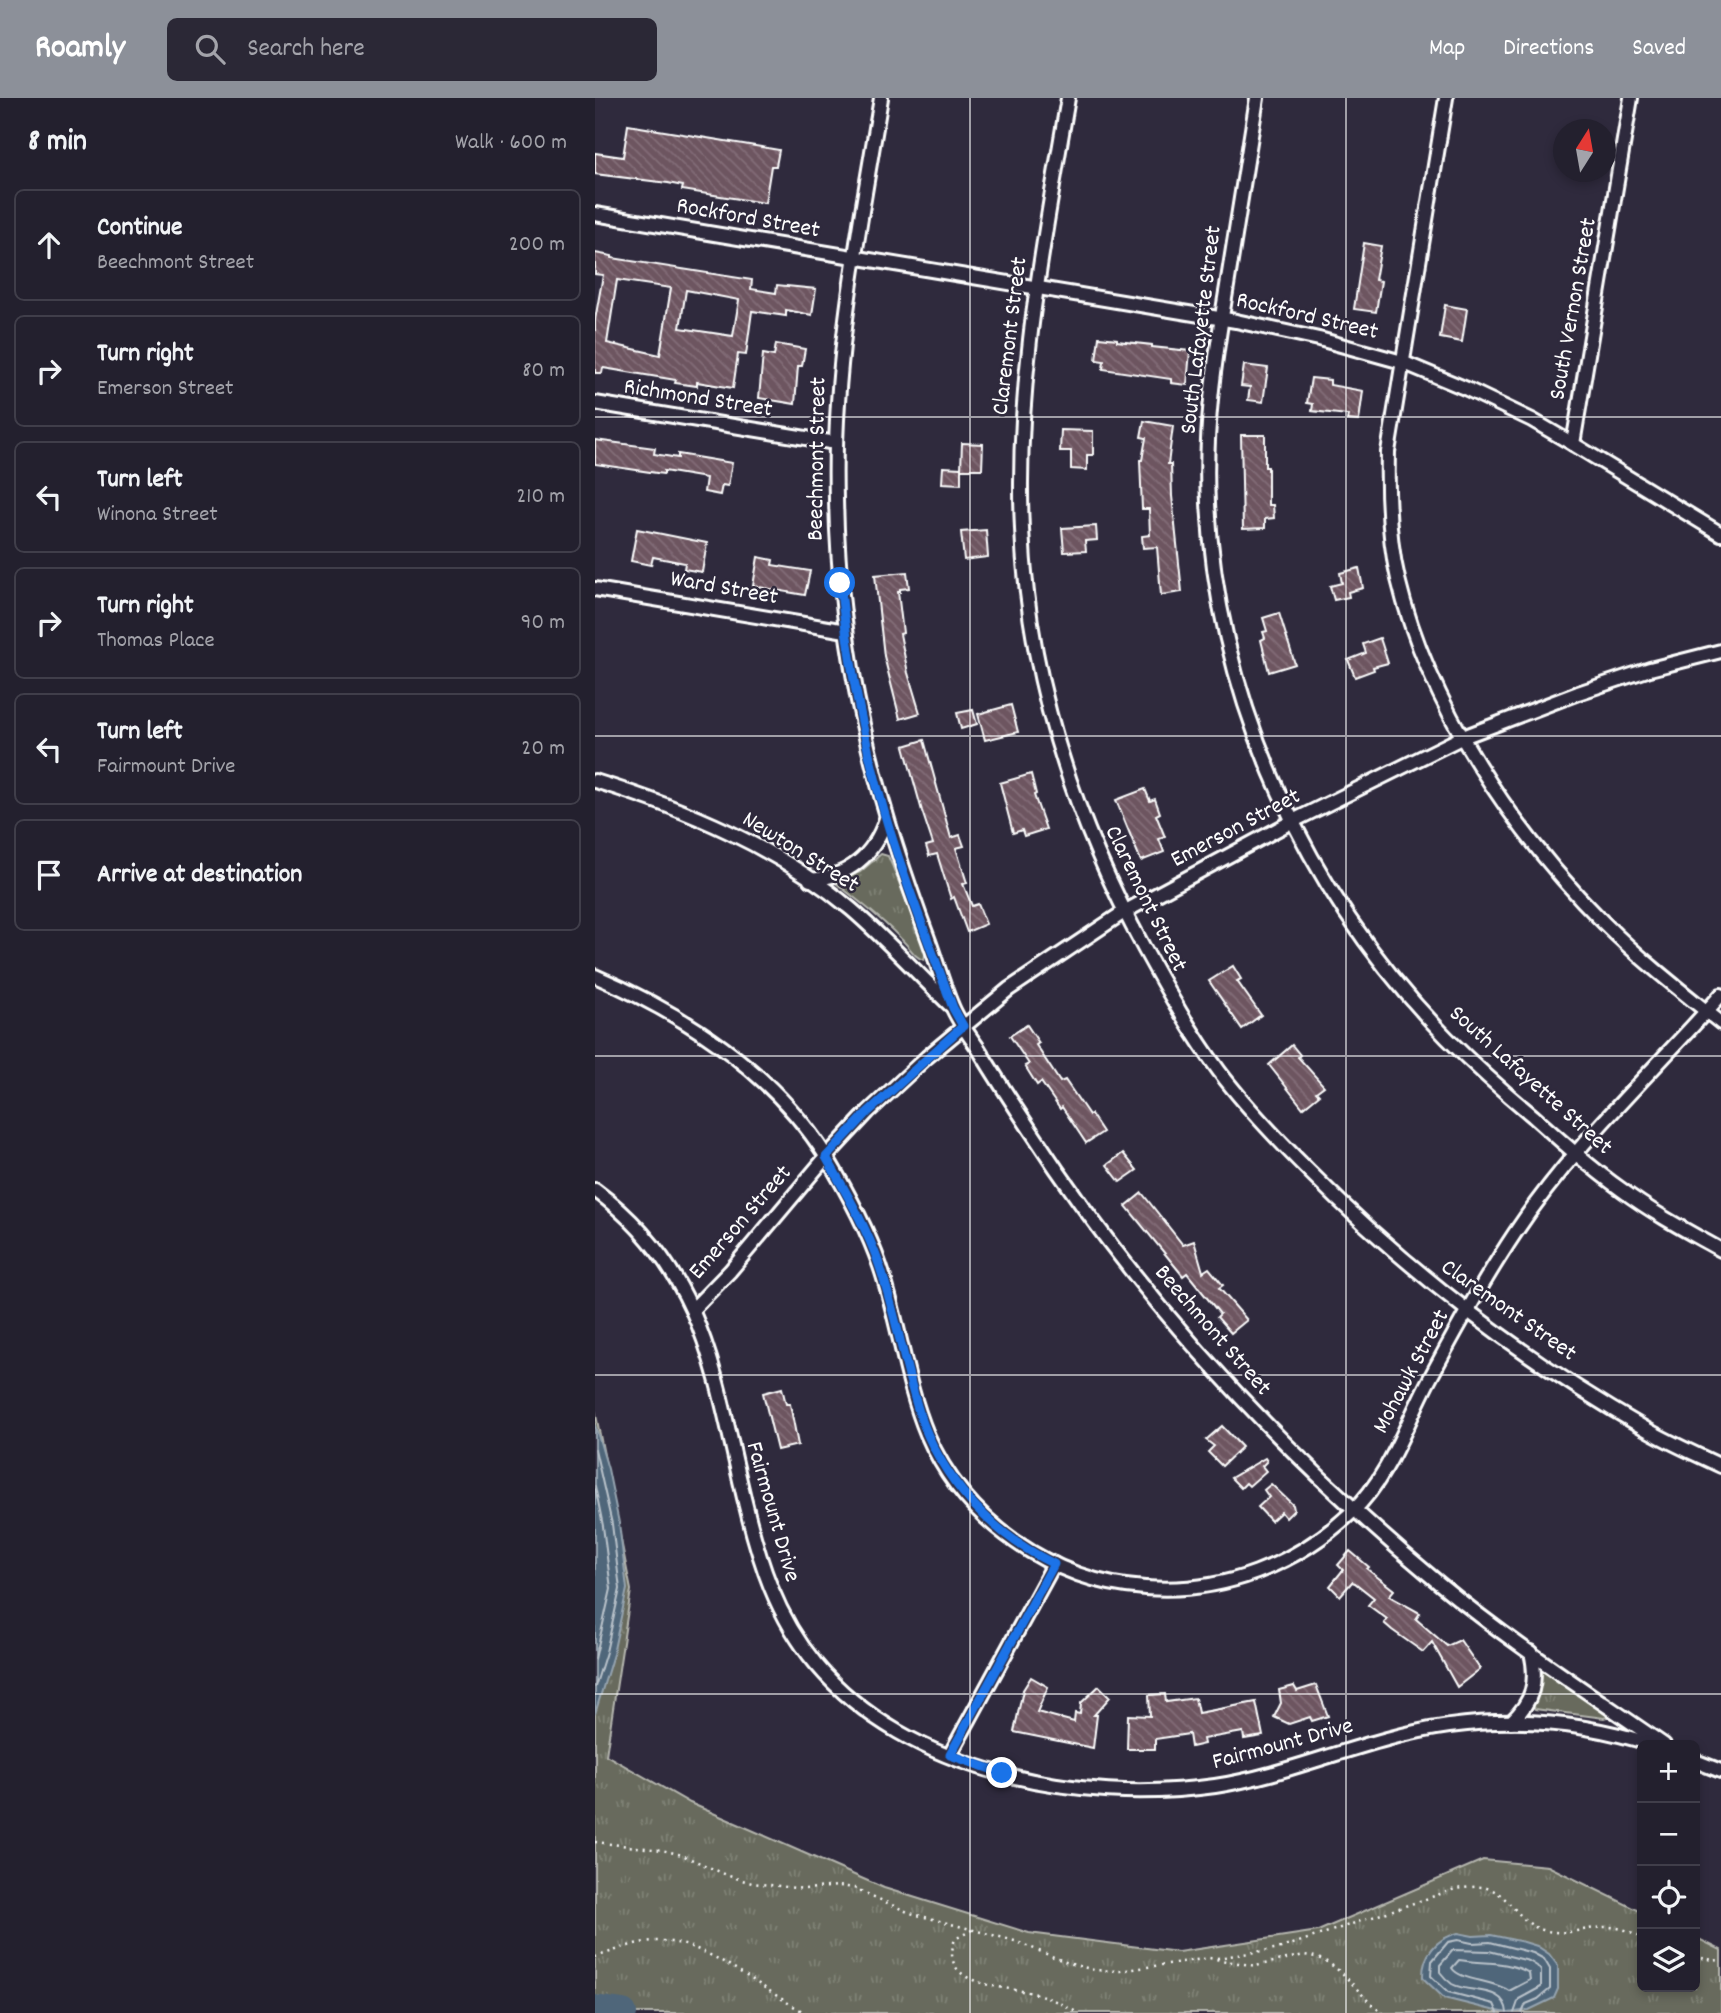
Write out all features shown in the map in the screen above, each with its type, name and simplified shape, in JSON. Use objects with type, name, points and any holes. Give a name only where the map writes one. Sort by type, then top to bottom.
[{"type":"street","name":"Beechmont Street","points":[[881,98],[842,350],[836,443],[837,540],[846,631],[861,718],[886,818],[906,882],[953,1008],[1072,1194],[1154,1301],[1248,1404],[1353,1510],[1443,1586],[1531,1652],[1657,1740]]},
{"type":"street","name":"Claremont Street","points":[[1068,98],[1036,288],[1024,390],[1020,457],[1022,531],[1030,611],[1044,690],[1066,771],[1093,845],[1124,912],[1188,1025],[1220,1072],[1248,1107],[1365,1226],[1467,1312],[1648,1430],[1721,1466]]},
{"type":"street","name":"South Lafayette Street","points":[[1257,98],[1212,388],[1207,501],[1219,609],[1243,699],[1267,764],[1329,889],[1409,996],[1483,1074],[1575,1153],[1645,1207],[1721,1250]]},
{"type":"street","points":[[1446,98],[1388,452],[1387,491],[1398,580],[1431,674],[1463,737],[1499,797],[1569,886],[1631,948],[1721,1023]]},
{"type":"street","name":"South Vernon Street","points":[[1573,444],[1631,98]]},
{"type":"street","name":"Rockford Street","points":[[595,214],[1222,319],[1319,339],[1402,362],[1467,388],[1532,420],[1639,482],[1721,534]]},
{"type":"street","name":"Richmond Street","points":[[595,403],[836,443]]},
{"type":"street","name":"Ward Street","points":[[595,589],[846,631]]},
{"type":"street","name":"Emerson Street","points":[[693,1309],[868,1112],[963,1026],[1009,989],[1124,912],[1293,821],[1463,737],[1650,669],[1721,651]]},
{"type":"street","name":"Newton Street","points":[[595,781],[639,794],[735,835],[810,880],[849,908],[953,1008]]},
{"type":"street","points":[[810,880],[836,875],[859,862],[876,843],[886,818]]},
{"type":"street","name":"Mohawk Street","points":[[595,976],[671,1013],[729,1052],[786,1105],[826,1157],[851,1202],[879,1264],[919,1410],[939,1459],[962,1492],[989,1520],[1036,1556],[1088,1578],[1125,1586],[1176,1589],[1208,1586],[1256,1573],[1283,1561],[1326,1534],[1366,1497],[1393,1454],[1467,1312],[1517,1230],[1575,1153],[1721,995]]},
{"type":"street","name":"Fairmount Drive","points":[[595,1190],[646,1236],[673,1271],[693,1309],[709,1352],[758,1556],[787,1623],[817,1665],[859,1706],[898,1731],[950,1755],[1002,1773],[1067,1786],[1122,1791],[1182,1789],[1250,1779],[1415,1732],[1461,1724],[1545,1722],[1591,1728],[1637,1740]]},
{"type":"street","points":[[950,1755],[1054,1564]]},
{"type":"street","points":[[1511,1722],[1525,1709],[1533,1691],[1535,1667],[1531,1652]]},
{"type":"street","points":[[1700,1762],[1721,1771]]},
{"type":"path","points":[[595,1842],[682,1855],[752,1883],[804,1889],[839,1886],[854,1888],[910,1913],[1015,1941],[1068,1963],[1094,1970],[1119,1971],[1281,1948],[1455,1889],[1470,1887],[1488,1888],[1502,1896],[1530,1924],[1541,1929],[1569,1932],[1610,1926],[1621,1927],[1637,1935]]},
{"type":"path","points":[[972,1930],[955,1939],[951,1948],[957,1969],[968,1978],[1042,1996],[1078,2013]]},
{"type":"path","points":[[595,1957],[624,1947],[658,1941],[691,1946],[714,1956],[806,2013]]},
{"type":"path","points":[[1209,1958],[1256,1966],[1304,1955],[1316,1957],[1343,1974],[1383,2013]]},
{"type":"path","points":[[1700,1958],[1721,1961]]},
{"type":"green space","points":[[881,854],[888,856],[892,865],[926,951],[924,960],[837,884],[838,880],[860,872]]},
{"type":"green space","points":[[595,1410],[631,1590],[606,1755],[690,1803],[884,1888],[1029,1933],[1178,1952],[1318,1931],[1483,1860],[1548,1866],[1637,1910],[1637,1992],[1700,1992],[1700,1940],[1721,1950],[1721,2013],[595,2013]]},
{"type":"green space","points":[[1542,1671],[1610,1716],[1604,1718],[1535,1709],[1532,1703],[1538,1675]]},
{"type":"water","points":[[595,1425],[608,1469],[619,1523],[627,1589],[613,1654],[595,1714]]},
{"type":"water","points":[[1458,1933],[1491,1935],[1524,1942],[1549,1954],[1558,1966],[1558,1989],[1554,1998],[1529,2010],[1508,2013],[1444,1998],[1423,1978],[1423,1970],[1428,1955],[1437,1943]]},
{"type":"building","points":[[628,125],[779,150],[776,166],[771,166],[765,203],[682,190],[683,186],[668,183],[595,174],[595,153],[623,157]]},
{"type":"building","points":[[1364,243],[1381,246],[1375,280],[1381,281],[1376,312],[1354,309]]},
{"type":"building","points":[[595,253],[752,280],[751,289],[776,293],[777,285],[816,289],[812,315],[786,310],[786,316],[752,311],[746,355],[738,354],[733,388],[697,382],[697,386],[603,368],[602,373],[595,373],[595,320],[603,275],[595,274]],"holes":[[[617,280],[671,288],[660,355],[607,343]],[[686,290],[739,300],[733,336],[680,328]]]},
{"type":"building","points":[[1445,305],[1467,309],[1462,342],[1440,338]]},
{"type":"building","points":[[1099,337],[1190,351],[1187,385],[1171,383],[1171,379],[1103,369],[1104,361],[1096,360]]},
{"type":"building","points":[[776,344],[805,349],[802,366],[798,366],[795,404],[759,398],[763,354],[774,356]]},
{"type":"building","points":[[1244,365],[1268,368],[1263,402],[1248,400],[1250,387],[1241,386]]},
{"type":"building","points":[[1311,378],[1330,380],[1330,385],[1363,391],[1359,421],[1347,420],[1348,415],[1312,411],[1313,404],[1307,403]]},
{"type":"building","points":[[1144,421],[1173,426],[1168,464],[1171,464],[1182,592],[1161,595],[1157,547],[1143,548],[1142,536],[1150,535],[1149,509],[1142,509],[1140,460],[1146,438],[1141,437]]},
{"type":"building","points":[[1061,430],[1093,431],[1093,455],[1087,455],[1087,470],[1071,469],[1071,451],[1060,451]]},
{"type":"building","points":[[1241,435],[1265,435],[1268,505],[1273,505],[1274,518],[1265,519],[1265,528],[1243,529]]},
{"type":"building","points":[[595,440],[655,448],[654,454],[678,458],[678,454],[732,463],[728,486],[722,485],[720,495],[704,492],[706,478],[595,464]]},
{"type":"building","points":[[962,443],[983,444],[982,469],[961,469]]},
{"type":"building","points":[[943,467],[961,468],[961,484],[942,483]]},
{"type":"building","points":[[1096,526],[1097,540],[1085,541],[1086,551],[1064,552],[1062,528]]},
{"type":"building","points":[[637,529],[707,543],[702,572],[684,569],[685,563],[653,557],[651,565],[631,561]]},
{"type":"building","points":[[986,530],[988,557],[964,560],[961,532]]},
{"type":"building","points":[[758,557],[773,560],[772,565],[810,571],[805,595],[753,586]]},
{"type":"building","points":[[1359,568],[1363,588],[1348,592],[1349,597],[1334,600],[1330,586],[1342,583],[1340,573]]},
{"type":"building","points":[[907,572],[909,588],[900,589],[898,592],[903,633],[900,634],[920,713],[900,719],[884,656],[875,575]]},
{"type":"building","points":[[1279,613],[1295,664],[1269,672],[1261,640],[1265,638],[1263,632],[1267,631],[1263,618]]},
{"type":"building","points":[[1380,638],[1388,663],[1373,667],[1374,670],[1355,677],[1348,660],[1366,653],[1363,644]]},
{"type":"building","points":[[1011,705],[1018,732],[985,740],[978,714]]},
{"type":"building","points":[[973,710],[977,724],[961,729],[957,713]]},
{"type":"building","points":[[924,740],[951,838],[960,835],[964,846],[956,848],[967,883],[963,884],[972,906],[978,904],[986,924],[967,932],[954,897],[951,899],[937,854],[929,856],[926,846],[933,844],[904,746]]},
{"type":"building","points":[[1031,774],[1036,794],[1034,795],[1046,829],[1024,836],[1022,830],[1013,833],[1000,783]]},
{"type":"building","points":[[1145,789],[1150,801],[1155,799],[1160,813],[1156,815],[1165,837],[1159,839],[1164,852],[1141,861],[1116,800]]},
{"type":"building","points":[[1233,966],[1241,979],[1237,981],[1261,1015],[1242,1029],[1209,981]]},
{"type":"building","points":[[1027,1025],[1039,1043],[1036,1045],[1060,1082],[1065,1080],[1103,1132],[1086,1143],[1041,1082],[1037,1085],[1025,1066],[1029,1064],[1010,1036]]},
{"type":"building","points":[[1292,1045],[1300,1055],[1298,1057],[1324,1086],[1316,1092],[1319,1095],[1303,1108],[1269,1065]]},
{"type":"building","points":[[1123,1153],[1137,1170],[1120,1182],[1107,1165]]},
{"type":"building","points":[[1142,1193],[1183,1245],[1194,1241],[1203,1272],[1209,1268],[1223,1285],[1219,1288],[1247,1320],[1231,1333],[1217,1317],[1220,1314],[1187,1273],[1183,1276],[1126,1206]]},
{"type":"building","points":[[782,1388],[786,1404],[790,1404],[798,1445],[777,1450],[763,1393]]},
{"type":"building","points":[[1222,1426],[1242,1447],[1222,1466],[1208,1452],[1214,1446],[1206,1440]]},
{"type":"building","points":[[1265,1458],[1267,1461],[1262,1466],[1266,1471],[1249,1486],[1246,1483],[1241,1488],[1231,1478]]},
{"type":"building","points":[[1271,1484],[1293,1505],[1294,1510],[1286,1518],[1281,1512],[1271,1521],[1258,1507],[1269,1497],[1264,1490]]},
{"type":"building","points":[[1350,1551],[1369,1567],[1367,1569],[1394,1590],[1389,1596],[1420,1613],[1416,1619],[1447,1646],[1460,1640],[1480,1669],[1457,1687],[1432,1642],[1423,1652],[1392,1630],[1384,1623],[1387,1619],[1368,1605],[1374,1598],[1355,1583],[1352,1582],[1340,1596],[1330,1586],[1343,1570],[1338,1565]]},
{"type":"building","points":[[1031,1677],[1048,1687],[1037,1712],[1074,1722],[1075,1713],[1080,1714],[1081,1703],[1099,1686],[1110,1697],[1094,1715],[1097,1715],[1093,1748],[1014,1732],[1023,1690]]},
{"type":"building","points":[[1316,1685],[1328,1716],[1312,1721],[1310,1717],[1289,1724],[1274,1717],[1281,1703],[1279,1690],[1294,1686],[1297,1691]]},
{"type":"building","points":[[1165,1694],[1166,1702],[1195,1698],[1198,1713],[1256,1702],[1263,1736],[1244,1739],[1243,1732],[1203,1739],[1204,1744],[1191,1747],[1189,1734],[1155,1739],[1155,1749],[1127,1749],[1128,1715],[1150,1716],[1149,1695]]},
{"type":"waterway","points":[[595,2009],[623,2013]]},
{"type":"route","points":[[840,583],[852,670],[871,764],[906,882],[953,1008],[963,1026],[868,1112],[826,1157],[851,1202],[879,1264],[919,1410],[939,1459],[962,1492],[989,1520],[1036,1556],[1054,1564],[950,1755],[1002,1773]]}]
